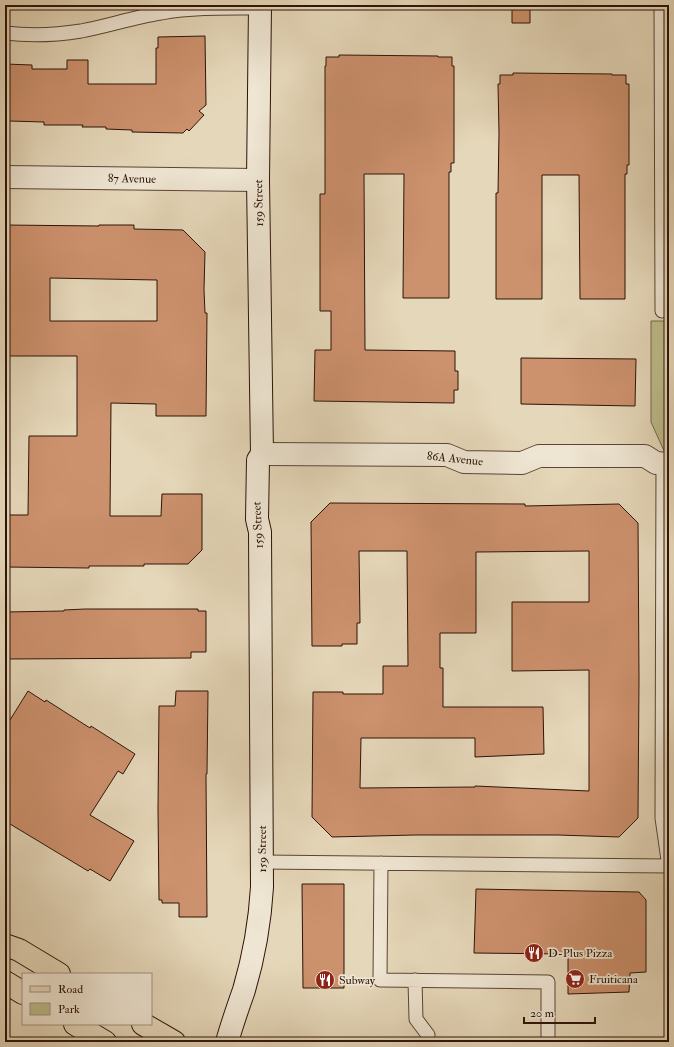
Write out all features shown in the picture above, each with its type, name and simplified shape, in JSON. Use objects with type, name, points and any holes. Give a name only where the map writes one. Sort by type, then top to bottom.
[{"type":"main road","points":[[5,945],[19,950],[57,973]]},
{"type":"main road","points":[[5,982],[22,992]]},
{"type":"main road","points":[[77,1025],[105,1042]]},
{"type":"main road","points":[[145,1025],[174,1042]]},
{"type":"street","name":"159 Street","points":[[227,1042],[254,951],[260,915],[262,862],[260,532],[257,519],[258,460],[262,454],[258,180],[260,6]]},
{"type":"street","name":"87 Avenue","points":[[5,177],[258,180]]},
{"type":"street","name":"86A Avenue","points":[[262,454],[448,455],[464,462],[522,463],[539,456],[645,456],[656,463],[666,464]]},
{"type":"lane","points":[[661,5],[665,182],[662,311]]},
{"type":"lane","points":[[5,33],[31,35],[80,31],[163,12],[260,6]]},
{"type":"lane","points":[[262,862],[669,866],[662,818],[666,464]]},
{"type":"lane","points":[[380,863],[380,980],[548,982],[548,1042]]},
{"type":"lane","points":[[414,980],[416,1019],[428,1035]]},
{"type":"green space","points":[[651,321],[669,321],[669,453],[665,453],[651,422]]},
{"type":"building","points":[[512,5],[530,5],[530,23],[512,23]]},
{"type":"building","points":[[205,36],[206,105],[199,111],[204,115],[189,131],[187,129],[183,133],[132,132],[132,130],[106,129],[106,127],[82,127],[83,125],[44,125],[44,122],[9,121],[9,117],[5,117],[5,64],[32,65],[32,69],[67,69],[67,60],[88,60],[88,84],[156,84],[156,48],[158,48],[158,37]]},
{"type":"building","points":[[339,55],[452,57],[452,66],[454,66],[454,163],[451,163],[451,172],[449,172],[449,298],[403,298],[404,174],[364,174],[365,350],[455,351],[455,371],[458,371],[458,390],[454,390],[454,403],[314,401],[315,350],[331,350],[331,311],[320,311],[320,194],[325,194],[326,57],[339,57]]},
{"type":"building","points":[[513,73],[626,75],[626,84],[629,84],[629,165],[627,165],[627,174],[625,174],[625,299],[580,299],[579,175],[542,175],[542,299],[496,299],[496,193],[498,193],[499,133],[498,84],[500,84],[500,75],[513,75]]},
{"type":"building","points":[[5,225],[134,225],[134,229],[183,230],[205,252],[204,290],[205,313],[207,313],[206,416],[156,416],[156,404],[111,403],[110,516],[161,516],[162,494],[202,494],[202,550],[188,564],[89,566],[89,568],[5,567],[5,515],[28,515],[29,436],[77,436],[77,356],[5,356]],"holes":[[[50,278],[157,280],[157,321],[50,321]]]},
{"type":"building","points":[[521,358],[636,359],[635,406],[521,404]]},
{"type":"building","points":[[330,503],[525,504],[525,506],[619,504],[638,523],[638,818],[619,837],[558,835],[415,835],[332,837],[312,817],[313,692],[383,694],[383,666],[408,666],[407,551],[359,551],[360,623],[357,623],[357,644],[342,644],[342,646],[312,646],[311,522]],"holes":[[[589,551],[589,602],[512,602],[512,671],[589,670],[589,791],[475,786],[360,788],[361,738],[475,738],[475,757],[544,754],[543,707],[443,707],[443,668],[440,668],[440,633],[476,633],[476,552]]]},
{"type":"building","points":[[85,609],[198,609],[198,611],[206,611],[206,652],[191,652],[191,658],[5,659],[5,612],[64,611]]},
{"type":"building","points":[[28,691],[45,702],[46,700],[90,728],[91,726],[135,754],[123,774],[118,771],[90,815],[134,841],[110,881],[90,869],[88,871],[5,821],[5,728]]},
{"type":"building","points":[[176,691],[208,691],[206,774],[207,917],[179,917],[179,903],[162,903],[162,900],[159,900],[159,706],[175,706]]},
{"type":"building","points":[[302,884],[344,884],[344,988],[303,988]]},
{"type":"building","points":[[476,889],[639,892],[646,900],[646,972],[630,973],[629,992],[568,994],[568,954],[474,953]]},
{"type":"place","name":"D-Plus Pizza","points":[[534,953]]},
{"type":"place","name":"Fruiticana","points":[[575,979]]},
{"type":"place","name":"Subway","points":[[325,980]]}]
